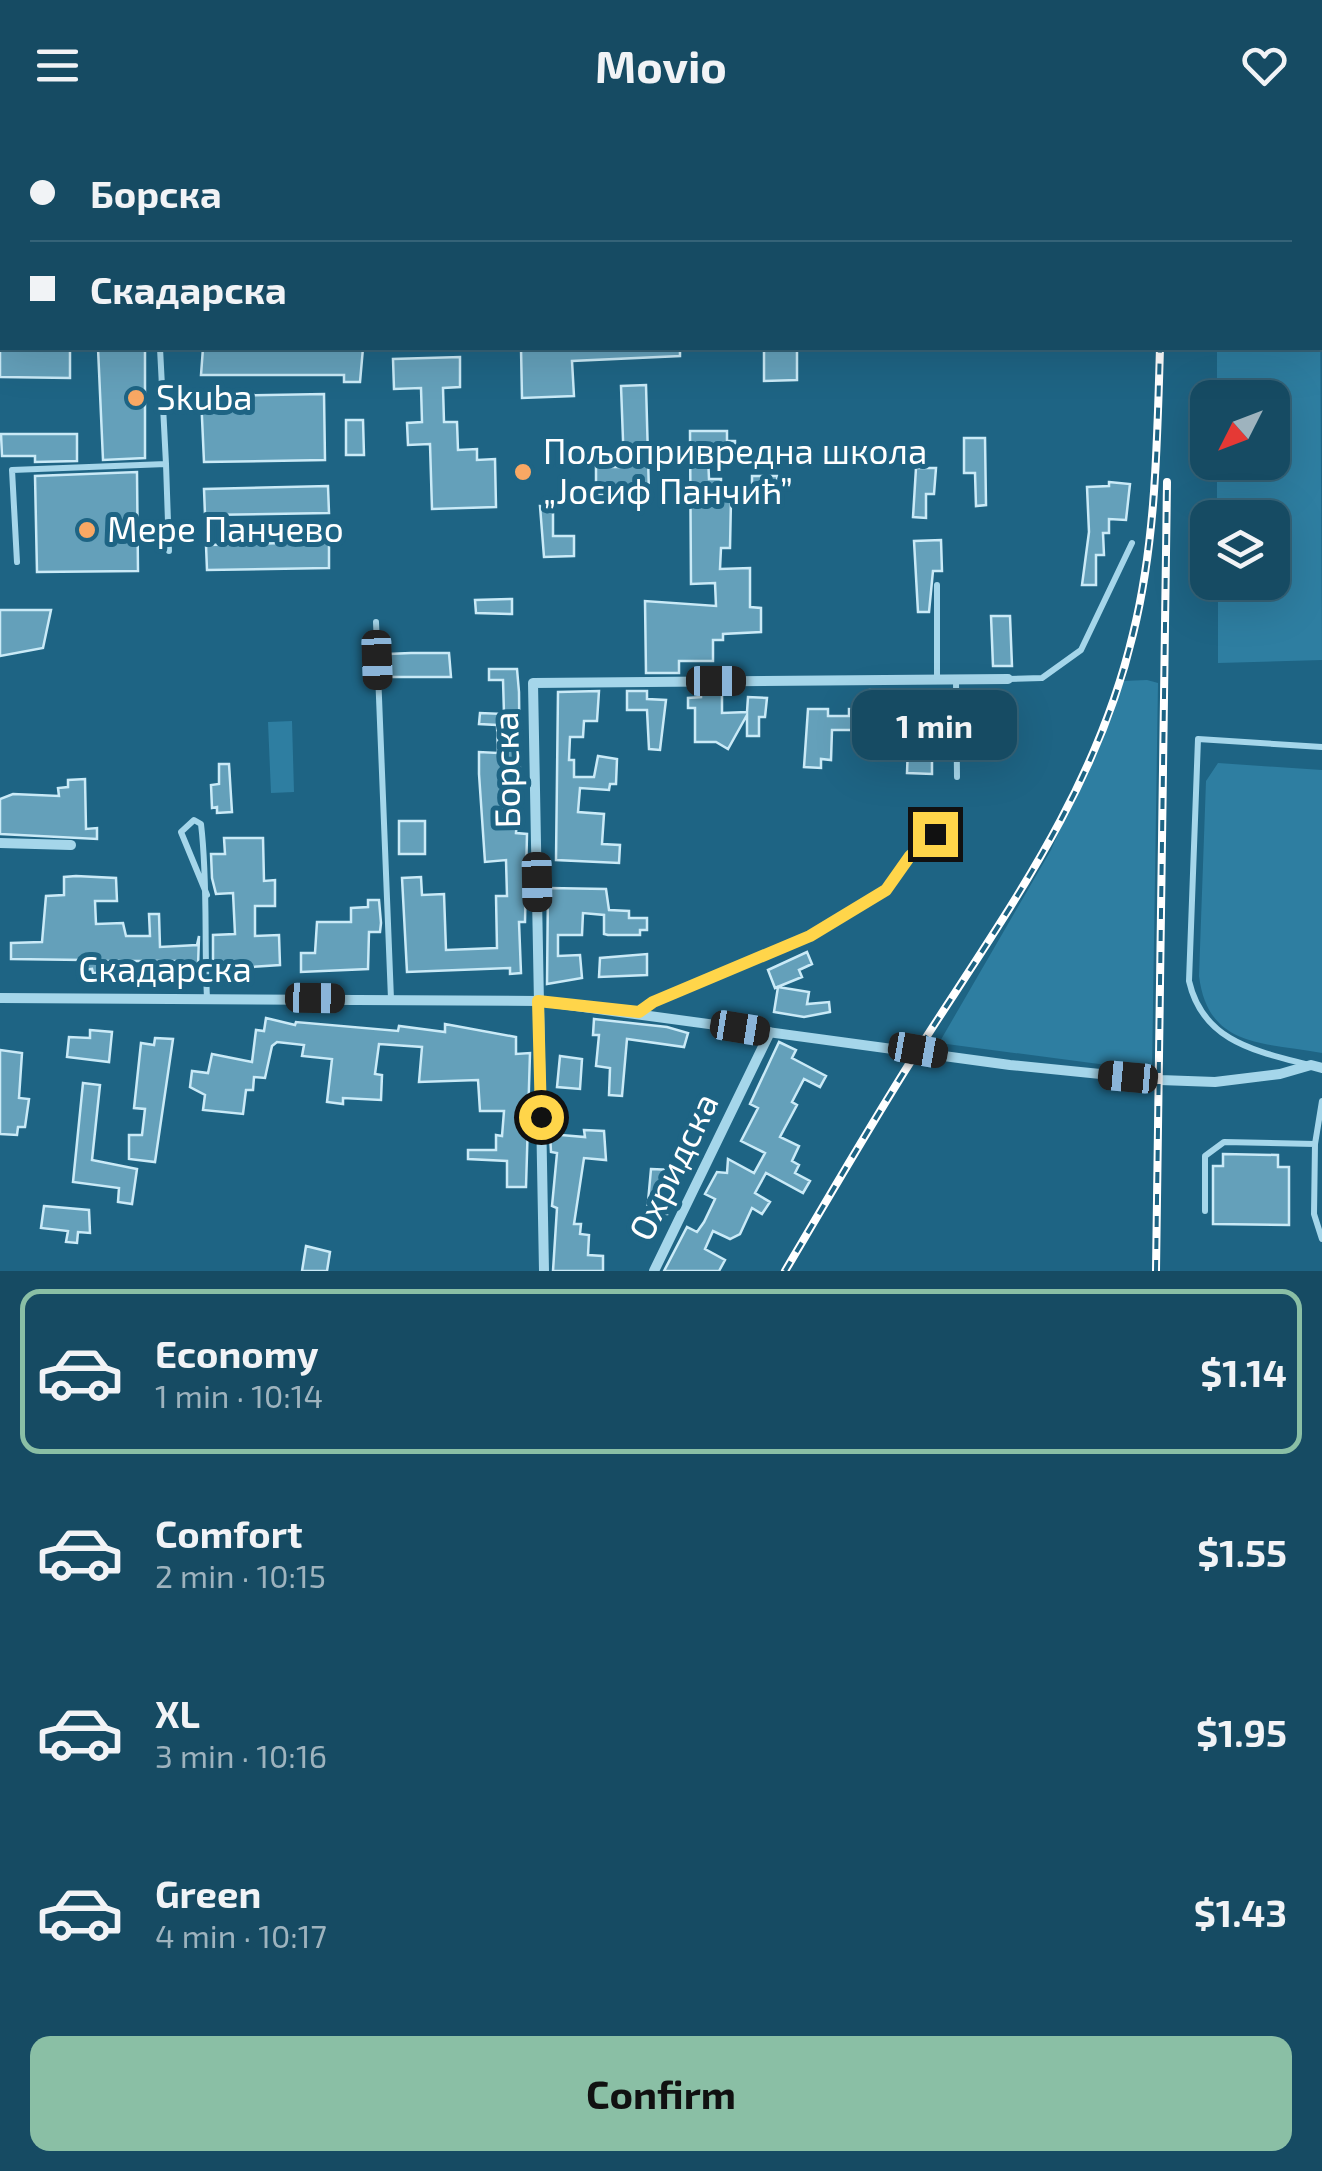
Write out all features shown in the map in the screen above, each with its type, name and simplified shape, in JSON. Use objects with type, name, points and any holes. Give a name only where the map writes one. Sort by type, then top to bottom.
[{"type":"street","name":"Борска","points":[[544,1271],[534,683],[1008,679]]},
{"type":"street","points":[[0,843],[72,845]]},
{"type":"street","name":"Скадарска","points":[[0,998],[538,1001],[1160,1080],[1253,1079],[1318,1068]]},
{"type":"street","name":"Охридска","points":[[654,1271],[770,1032]]},
{"type":"lane","points":[[160,350],[169,551]]},
{"type":"lane","points":[[17,562],[12,470],[166,464]]},
{"type":"lane","points":[[1008,679],[1042,678],[1080,650],[1132,544]]},
{"type":"lane","points":[[937,682],[938,584]]},
{"type":"lane","points":[[376,622],[391,999]]},
{"type":"lane","points":[[956,681],[957,777]]},
{"type":"lane","points":[[1318,1068],[1255,1050],[1214,1030],[1194,999],[1190,943],[1198,739],[1322,747]]},
{"type":"lane","points":[[639,1012],[653,1002],[810,936],[872,899],[886,890],[910,856],[950,816]]},
{"type":"lane","points":[[206,895],[184,846],[182,832],[194,820],[201,824],[206,895],[208,998]]},
{"type":"lane","points":[[1322,1102],[1315,1144],[1314,1214],[1322,1239]]},
{"type":"lane","points":[[1205,1211],[1205,1156],[1224,1142],[1315,1144]]},
{"type":"shaded area","points":[[1217,350],[1320,350],[1322,660],[1218,663],[1218,600],[1290,600],[1290,500],[1217,500],[1217,480],[1290,480],[1290,380],[1217,380]]},
{"type":"shaded area","points":[[1123,681],[1158,683],[1152,1071],[939,1043],[1051,850]]},
{"type":"shaded area","points":[[292,721],[294,792],[271,793],[268,722]]},
{"type":"shaded area","points":[[1218,763],[1322,770],[1322,1053],[1242,1037],[1226,1029],[1204,1000],[1199,976],[1206,781]]},
{"type":"building","points":[[0,350],[70,350],[70,378],[0,377]]},
{"type":"building","points":[[98,350],[145,350],[145,458],[103,460]]},
{"type":"building","points":[[203,350],[363,350],[360,382],[344,382],[344,375],[201,375]]},
{"type":"building","points":[[521,350],[680,350],[680,356],[572,361],[574,396],[522,398]]},
{"type":"building","points":[[764,350],[797,350],[797,380],[764,381]]},
{"type":"building","points":[[460,357],[460,387],[443,388],[444,422],[457,422],[458,450],[477,449],[477,460],[495,459],[496,507],[432,509],[430,444],[408,445],[407,423],[422,422],[421,388],[394,389],[393,359]]},
{"type":"building","points":[[646,385],[649,493],[596,494],[596,467],[624,467],[621,386]]},
{"type":"building","points":[[324,394],[325,460],[204,462],[201,396]]},
{"type":"building","points":[[346,420],[363,420],[364,455],[346,455]]},
{"type":"building","points":[[690,431],[727,431],[727,441],[735,441],[735,456],[708,456],[709,479],[721,479],[721,499],[731,499],[730,548],[721,548],[720,569],[750,568],[750,607],[761,608],[761,632],[723,634],[723,640],[713,640],[713,661],[679,661],[679,673],[646,673],[645,601],[716,606],[715,583],[691,584]]},
{"type":"building","points":[[1,434],[77,434],[77,461],[35,462],[35,456],[2,456]]},
{"type":"building","points":[[964,438],[985,438],[986,505],[976,506],[975,473],[964,473]]},
{"type":"building","points":[[916,468],[936,468],[934,494],[926,494],[926,518],[913,517]]},
{"type":"building","points":[[137,472],[138,571],[37,572],[35,476]]},
{"type":"building","points":[[752,476],[777,476],[778,496],[752,496]]},
{"type":"building","points":[[1109,482],[1130,484],[1126,520],[1109,519],[1109,533],[1103,533],[1104,555],[1096,555],[1096,585],[1082,585],[1089,532],[1087,487],[1109,486]]},
{"type":"building","points":[[328,486],[329,513],[205,515],[204,489]]},
{"type":"building","points":[[540,506],[553,506],[553,536],[574,536],[574,556],[544,557]]},
{"type":"building","points":[[941,540],[942,571],[933,571],[929,612],[918,612],[914,541]]},
{"type":"building","points":[[329,542],[329,568],[207,570],[206,545]]},
{"type":"building","points":[[512,599],[512,614],[476,613],[475,600]]},
{"type":"building","points":[[0,610],[51,610],[43,648],[0,656]]},
{"type":"building","points":[[991,616],[1010,616],[1012,666],[993,666]]},
{"type":"building","points":[[449,653],[451,677],[388,677],[388,654]]},
{"type":"building","points":[[489,669],[517,669],[520,784],[513,784],[514,805],[518,805],[516,833],[527,834],[525,922],[519,922],[521,973],[510,974],[510,968],[407,972],[402,878],[421,877],[422,895],[444,894],[446,950],[497,948],[496,896],[507,896],[506,860],[485,862],[479,752],[498,753],[497,725],[479,724],[480,713],[504,714],[503,680],[489,680]]},
{"type":"building","points":[[701,690],[722,690],[722,713],[747,712],[748,697],[767,698],[765,717],[759,717],[759,736],[747,736],[747,715],[728,749],[716,742],[695,742],[695,708],[688,708],[688,698],[701,697]]},
{"type":"building","points":[[870,690],[883,690],[883,719],[908,719],[907,694],[935,694],[932,725],[908,725],[908,720],[907,741],[856,738],[856,730],[832,730],[831,760],[821,759],[821,768],[804,767],[808,709],[828,709],[828,716],[849,716],[849,709],[870,710]]},
{"type":"building","points":[[599,691],[597,721],[584,721],[583,737],[570,737],[569,760],[574,760],[574,777],[594,777],[598,756],[617,759],[616,784],[610,784],[609,790],[580,788],[578,812],[604,814],[602,844],[620,845],[619,863],[556,860],[558,692]]},
{"type":"building","points":[[627,691],[647,691],[647,699],[666,700],[660,750],[649,749],[647,710],[627,710]]},
{"type":"building","points":[[908,746],[932,746],[932,774],[907,773]]},
{"type":"building","points":[[219,764],[229,764],[232,812],[217,813],[217,807],[212,808],[211,785],[219,784]]},
{"type":"building","points":[[85,779],[86,829],[97,828],[97,839],[0,834],[0,799],[13,794],[59,796],[58,788],[68,787],[68,780]]},
{"type":"building","points":[[399,821],[425,821],[425,854],[399,854]]},
{"type":"building","points":[[224,838],[263,838],[264,881],[275,880],[275,906],[255,906],[255,936],[279,935],[280,965],[236,968],[236,962],[213,963],[213,935],[235,934],[233,893],[216,894],[212,878],[211,854],[225,854]]},
{"type":"building","points":[[64,877],[116,878],[117,901],[95,901],[96,924],[123,923],[126,936],[150,936],[149,914],[159,914],[160,947],[197,945],[199,936],[198,967],[179,968],[178,961],[102,961],[103,973],[93,973],[92,969],[84,970],[84,960],[11,959],[11,943],[42,942],[46,896],[64,895]]},
{"type":"building","points":[[548,888],[606,889],[609,910],[629,911],[629,918],[647,918],[647,930],[640,930],[640,935],[604,934],[604,915],[583,913],[582,935],[558,935],[558,956],[580,955],[582,978],[547,984]]},
{"type":"building","points":[[368,900],[379,900],[381,923],[380,932],[369,932],[368,969],[301,972],[301,953],[315,953],[317,922],[351,922],[351,908],[368,907]]},
{"type":"building","points":[[807,952],[812,964],[799,970],[802,977],[775,988],[768,970]]},
{"type":"building","points":[[647,954],[647,975],[599,977],[600,958]]},
{"type":"building","points":[[778,987],[809,992],[807,1004],[829,1002],[830,1012],[804,1017],[774,1012]]},
{"type":"building","points":[[266,1018],[295,1025],[296,1022],[398,1031],[399,1026],[445,1032],[445,1024],[516,1037],[516,1054],[530,1053],[526,1187],[507,1187],[507,1161],[468,1159],[468,1150],[496,1150],[496,1135],[502,1136],[504,1111],[480,1111],[478,1080],[419,1082],[422,1047],[379,1044],[375,1074],[382,1075],[381,1100],[343,1098],[343,1104],[327,1102],[332,1059],[302,1056],[304,1045],[277,1042],[272,1046],[265,1078],[254,1077],[253,1090],[246,1090],[243,1114],[203,1110],[205,1095],[190,1087],[192,1071],[208,1073],[212,1054],[252,1062],[256,1030],[264,1031]]},
{"type":"building","points":[[594,1019],[688,1033],[684,1047],[627,1039],[622,1096],[609,1095],[610,1068],[596,1066],[599,1035],[593,1035]]},
{"type":"building","points":[[90,1030],[112,1032],[109,1062],[67,1057],[69,1037],[90,1038]]},
{"type":"building","points":[[155,1038],[173,1039],[155,1162],[129,1159],[129,1135],[142,1135],[145,1109],[134,1108],[141,1043],[154,1045]]},
{"type":"building","points":[[779,1042],[796,1050],[792,1058],[826,1076],[820,1087],[804,1079],[792,1102],[797,1105],[780,1137],[799,1146],[792,1161],[799,1165],[795,1173],[810,1181],[803,1193],[766,1173],[755,1193],[770,1202],[762,1214],[752,1208],[740,1234],[730,1239],[713,1231],[705,1249],[725,1260],[719,1271],[664,1271],[687,1227],[697,1232],[704,1222],[715,1199],[705,1194],[717,1172],[727,1173],[728,1159],[754,1173],[765,1153],[741,1141],[758,1108],[750,1104]]},
{"type":"building","points":[[0,1050],[22,1053],[19,1098],[29,1099],[25,1127],[18,1127],[17,1135],[0,1134]]},
{"type":"building","points":[[560,1056],[582,1059],[580,1089],[557,1087]]},
{"type":"building","points":[[83,1083],[100,1085],[92,1160],[137,1169],[132,1204],[118,1202],[119,1188],[73,1182]]},
{"type":"building","points":[[584,1130],[604,1131],[606,1160],[584,1158],[574,1224],[581,1224],[580,1234],[589,1235],[588,1255],[603,1256],[603,1271],[553,1271],[557,1208],[552,1206],[557,1153],[551,1152],[550,1134],[585,1137]]},
{"type":"building","points":[[1223,1154],[1278,1155],[1278,1167],[1289,1167],[1289,1225],[1213,1224],[1213,1166],[1223,1166]]},
{"type":"building","points":[[651,1169],[673,1170],[674,1207],[667,1207],[667,1214],[647,1213]]},
{"type":"building","points":[[44,1206],[89,1210],[90,1233],[78,1232],[77,1243],[66,1242],[68,1231],[41,1228]]},
{"type":"building","points":[[306,1246],[330,1252],[327,1271],[302,1271]]},
{"type":"railway","points":[[785,1271],[884,1104],[1044,851],[1095,748],[1116,692],[1141,599],[1154,492],[1160,350]]},
{"type":"railway","points":[[1156,1271],[1167,482]]},
{"type":"place","name":"Skuba","points":[[136,398]]},
{"type":"place","name":"Пољопривредна школа „Јосиф Панчић”","points":[[523,472]]},
{"type":"place","name":"Мере Панчево","points":[[87,530]]},
{"type":"route","points":[[541,1117],[538,1001],[639,1012],[681,989],[810,936],[872,899],[886,890],[901,866],[935,834]]}]
